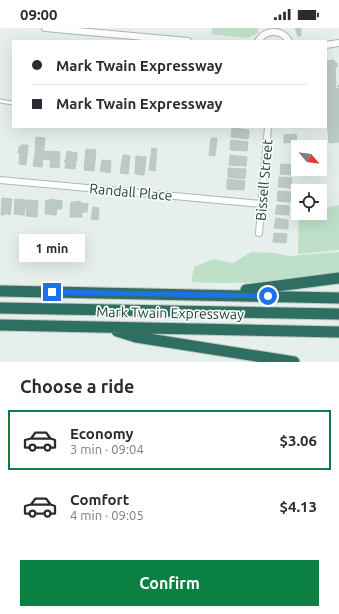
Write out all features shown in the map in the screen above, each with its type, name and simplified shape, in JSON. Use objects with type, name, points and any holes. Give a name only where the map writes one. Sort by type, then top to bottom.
[{"type":"highway","points":[[214,295],[339,278]]},
{"type":"highway","name":"Mark Twain Expressway","points":[[0,291],[339,298]]},
{"type":"highway","points":[[0,308],[339,314]]},
{"type":"highway","name":"Mark Twain Expressway","points":[[0,325],[339,332]]},
{"type":"highway","points":[[107,327],[136,337],[294,362]]},
{"type":"street","points":[[46,28],[177,40]]},
{"type":"street","points":[[259,40],[264,34],[278,30],[288,40]]},
{"type":"street","points":[[327,45],[339,43]]},
{"type":"street","name":"Bissell Street","points":[[259,233],[268,128]]},
{"type":"street","name":"Randall Place","points":[[0,180],[262,204]]},
{"type":"lane","points":[[0,101],[12,102]]},
{"type":"green space","points":[[212,28],[258,28],[258,33],[247,38],[211,34]]},
{"type":"green space","points":[[339,205],[339,250],[298,254],[299,220],[327,220],[327,208]]},
{"type":"green space","points":[[251,252],[275,253],[289,256],[339,252],[339,273],[265,282],[191,282],[194,267],[213,259],[233,263]]},
{"type":"building","points":[[295,28],[301,28],[301,36],[298,36]]},
{"type":"building","points":[[334,60],[335,63],[337,63],[337,67],[335,67],[336,89],[339,88],[339,142],[329,143],[327,120],[327,61]]},
{"type":"building","points":[[232,128],[249,130],[248,139],[231,137]]},
{"type":"building","points":[[296,134],[297,140],[291,140],[291,142],[284,143],[284,135]]},
{"type":"building","points":[[36,137],[45,138],[42,167],[33,166]]},
{"type":"building","points":[[211,138],[217,138],[215,156],[209,155]]},
{"type":"building","points":[[231,140],[248,142],[247,151],[230,150]]},
{"type":"building","points":[[21,145],[28,145],[26,165],[19,164],[20,153],[18,153]]},
{"type":"building","points":[[152,148],[157,149],[155,171],[149,170]]},
{"type":"building","points":[[86,149],[96,150],[94,171],[84,170]]},
{"type":"building","points":[[44,151],[51,152],[50,160],[43,159]]},
{"type":"building","points":[[51,151],[60,152],[59,168],[50,167]]},
{"type":"building","points":[[67,151],[77,153],[77,161],[74,161],[76,163],[75,169],[65,168],[66,163],[64,161],[66,159]]},
{"type":"building","points":[[123,155],[130,156],[128,174],[120,173]]},
{"type":"building","points":[[230,155],[247,157],[246,166],[229,165]]},
{"type":"building","points":[[136,156],[146,157],[144,175],[135,174]]},
{"type":"building","points":[[102,160],[111,161],[110,173],[100,171]]},
{"type":"building","points":[[281,164],[291,165],[291,175],[280,174]]},
{"type":"building","points":[[228,168],[246,169],[245,179],[228,177]]},
{"type":"building","points":[[279,177],[292,178],[291,188],[278,187]]},
{"type":"building","points":[[227,179],[245,181],[244,190],[227,189]]},
{"type":"building","points":[[278,191],[291,192],[290,202],[277,201]]},
{"type":"building","points":[[2,198],[12,199],[10,215],[5,213],[4,215],[1,215]]},
{"type":"building","points":[[15,199],[26,200],[24,215],[14,214]]},
{"type":"building","points":[[51,199],[62,201],[62,209],[57,209],[56,215],[45,214],[46,200]]},
{"type":"building","points":[[27,200],[38,201],[37,217],[26,216]]},
{"type":"building","points":[[76,201],[88,204],[87,212],[82,212],[82,217],[70,217],[71,202]]},
{"type":"building","points":[[277,205],[289,206],[289,215],[275,214]]},
{"type":"building","points":[[93,207],[99,208],[98,220],[91,219]]},
{"type":"building","points":[[276,218],[288,220],[288,229],[274,228]]},
{"type":"building","points":[[274,233],[287,234],[286,243],[273,242]]},
{"type":"route","points":[[52,292],[268,296]]}]
